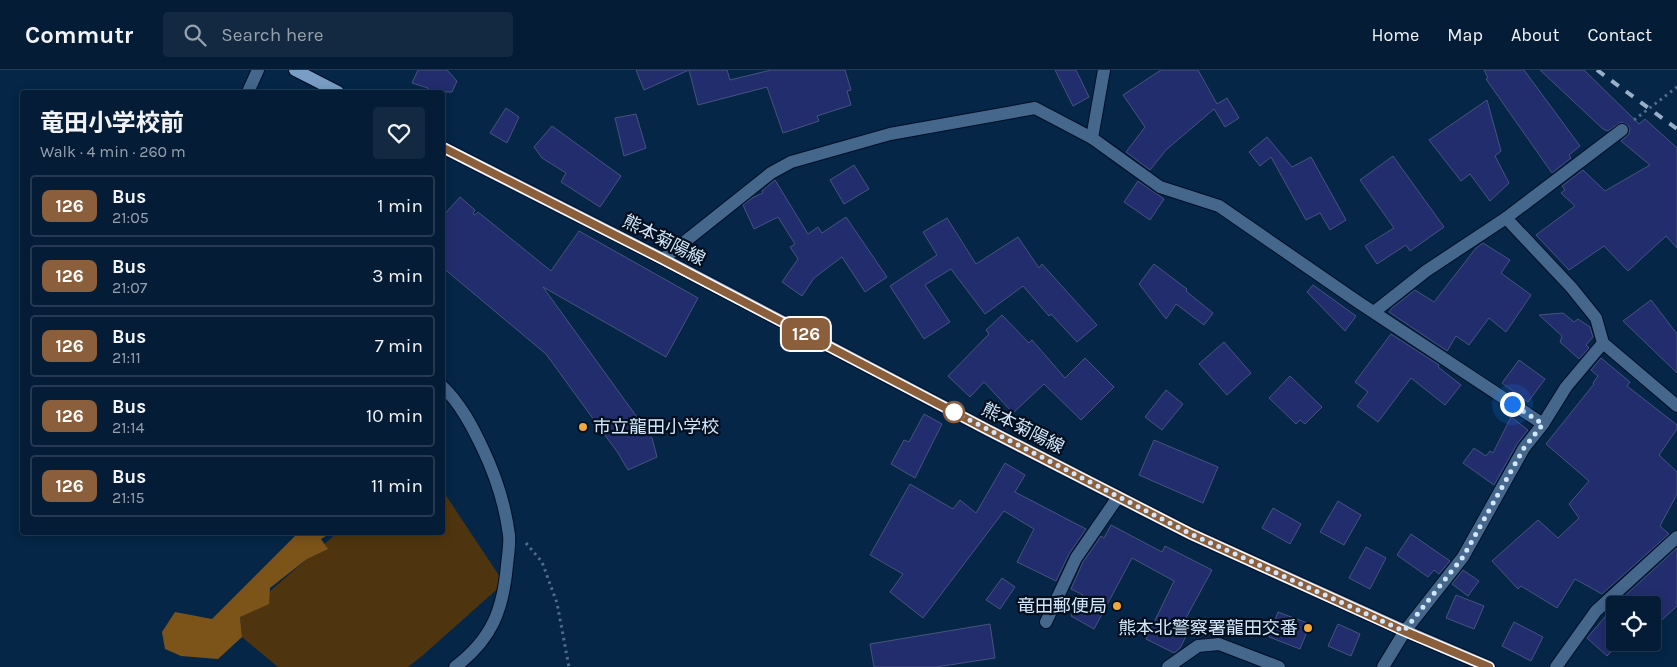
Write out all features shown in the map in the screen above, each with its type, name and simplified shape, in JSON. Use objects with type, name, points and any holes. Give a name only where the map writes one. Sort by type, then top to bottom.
[{"type":"main road","points":[[297,70],[334,90]]},
{"type":"main road","name":"熊本菊陽線","points":[[445,149],[1191,534],[1404,631],[1489,667]]},
{"type":"street","points":[[249,90],[258,70]]},
{"type":"street","points":[[1092,138],[1104,70]]},
{"type":"street","points":[[662,259],[771,173],[791,162],[890,134],[1035,108],[1092,138],[1160,187],[1219,206],[1543,424]]},
{"type":"street","points":[[1374,312],[1426,271],[1506,218],[1622,130]]},
{"type":"street","points":[[1506,218],[1571,287],[1596,318],[1604,343],[1677,406]]},
{"type":"street","points":[[1383,667],[1404,631],[1463,557],[1524,448],[1543,424],[1566,387],[1604,343]]},
{"type":"street","points":[[445,390],[471,425],[491,466],[504,510],[509,537],[502,601],[490,630],[470,656],[455,667]]},
{"type":"street","points":[[1046,622],[1076,558],[1118,497]]},
{"type":"street","points":[[1556,667],[1596,611],[1677,537]]},
{"type":"street","points":[[1168,667],[1198,646],[1219,644],[1279,667]]},
{"type":"path","points":[[1622,130],[1677,87]]},
{"type":"path","points":[[509,537],[525,542],[542,562],[557,603],[569,667]]},
{"type":"shaded area","points":[[445,494],[504,583],[408,667],[278,667],[242,637],[240,617],[335,535],[445,535]]},
{"type":"shaded area","points":[[296,535],[328,535],[321,539],[328,549],[307,559],[270,588],[269,604],[240,617],[242,637],[218,659],[181,656],[165,649],[162,632],[175,612],[212,619]]},
{"type":"building","points":[[418,70],[447,70],[457,81],[452,92],[426,90],[428,88],[412,83]]},
{"type":"building","points":[[636,70],[689,70],[644,90]]},
{"type":"building","points":[[689,70],[727,70],[730,80],[771,70],[845,70],[851,90],[847,91],[851,105],[817,116],[819,121],[783,133],[767,87],[698,105]]},
{"type":"building","points":[[1055,70],[1076,70],[1089,97],[1073,106]]},
{"type":"building","points":[[1161,70],[1198,70],[1217,104],[1227,98],[1239,118],[1225,127],[1214,109],[1166,150],[1150,170],[1126,152],[1145,127],[1123,95]]},
{"type":"building","points":[[1484,70],[1524,70],[1580,146],[1569,155],[1571,158],[1552,173],[1486,79],[1488,78]]},
{"type":"building","points":[[1540,70],[1584,70],[1639,124],[1645,119],[1677,148],[1677,248],[1666,236],[1628,271],[1604,246],[1569,270],[1536,235],[1575,206],[1561,193],[1565,190],[1562,186],[1583,170],[1605,191],[1650,165],[1621,141],[1629,134],[1630,129],[1628,125],[1621,122],[1608,131],[1603,129]]},
{"type":"building","points":[[1487,100],[1501,151],[1495,156],[1509,183],[1490,201],[1470,174],[1461,181],[1429,140]]},
{"type":"building","points":[[506,108],[519,117],[507,143],[490,133]]},
{"type":"building","points":[[636,114],[646,148],[624,156],[615,118]]},
{"type":"building","points":[[552,126],[621,176],[600,207],[561,182],[566,173],[542,158],[534,147]]},
{"type":"building","points":[[1267,137],[1292,167],[1311,157],[1346,220],[1330,230],[1320,213],[1306,220],[1271,157],[1260,166],[1249,152]]},
{"type":"building","points":[[1393,156],[1444,227],[1410,251],[1406,245],[1377,264],[1365,246],[1394,228],[1360,180]]},
{"type":"building","points":[[854,165],[869,189],[844,204],[830,180]]},
{"type":"building","points":[[775,180],[808,234],[818,227],[822,233],[846,217],[887,277],[865,292],[842,257],[814,278],[802,296],[782,282],[798,259],[790,247],[795,244],[778,217],[754,229],[743,205],[763,193],[762,191]]},
{"type":"building","points":[[1138,181],[1164,199],[1150,220],[1124,202]]},
{"type":"building","points":[[460,197],[475,210],[473,214],[475,215],[478,212],[551,271],[579,231],[698,298],[666,357],[543,287],[652,438],[657,457],[628,470],[618,453],[546,354],[445,270],[445,214]]},
{"type":"building","points":[[947,218],[976,264],[1018,237],[1039,268],[1042,264],[1097,325],[1077,342],[1051,314],[1049,316],[1023,286],[985,314],[951,269],[925,285],[950,322],[924,339],[890,286],[937,255],[923,232]]},
{"type":"building","points":[[1483,243],[1510,260],[1501,273],[1531,295],[1506,332],[1489,318],[1469,345],[1456,336],[1447,351],[1389,312],[1415,290],[1434,302],[1476,248]]},
{"type":"building","points":[[1154,264],[1187,289],[1186,291],[1213,313],[1204,325],[1176,304],[1166,319],[1139,284]]},
{"type":"building","points":[[1313,285],[1356,316],[1345,331],[1307,292]]},
{"type":"building","points":[[1651,300],[1677,334],[1677,373],[1623,321]]},
{"type":"building","points":[[1563,313],[1574,322],[1578,319],[1590,327],[1593,337],[1586,345],[1589,348],[1579,359],[1560,342],[1562,336],[1539,315]]},
{"type":"building","points":[[1002,315],[1029,343],[1032,340],[1065,378],[1085,358],[1114,387],[1081,420],[1044,384],[1013,413],[984,382],[970,397],[948,376],[989,334],[986,330]]},
{"type":"building","points":[[1391,334],[1439,365],[1438,367],[1461,385],[1445,405],[1411,378],[1378,422],[1357,406],[1368,392],[1355,382]]},
{"type":"building","points":[[1224,342],[1251,373],[1227,395],[1199,364]]},
{"type":"building","points":[[1601,358],[1630,382],[1627,386],[1677,425],[1677,429],[1659,455],[1677,472],[1677,494],[1660,526],[1669,534],[1602,594],[1575,579],[1557,608],[1521,586],[1518,589],[1492,561],[1538,520],[1558,538],[1579,518],[1569,504],[1589,481],[1546,444],[1594,384],[1598,376],[1591,370]]},
{"type":"building","points":[[1519,360],[1545,379],[1528,402],[1502,383]]},
{"type":"building","points":[[1290,376],[1322,407],[1305,424],[1300,420],[1296,424],[1269,398]]},
{"type":"building","points":[[1166,390],[1183,404],[1162,430],[1145,417]]},
{"type":"building","points":[[924,414],[942,424],[915,478],[891,464],[904,440],[909,442]]},
{"type":"building","points":[[1511,417],[1528,430],[1517,444],[1494,485],[1463,463],[1474,448],[1486,456],[1490,451],[1493,453]]},
{"type":"building","points":[[1154,440],[1218,467],[1203,503],[1139,475]]},
{"type":"building","points":[[1005,463],[1025,475],[1015,492],[1086,529],[1069,554],[1056,581],[1017,562],[1034,529],[1004,511],[923,618],[890,592],[903,574],[870,555],[910,484],[953,509],[960,500],[976,513]]},
{"type":"building","points":[[1338,501],[1361,515],[1344,545],[1320,532]]},
{"type":"building","points":[[1273,508],[1301,524],[1290,544],[1262,528]]},
{"type":"building","points":[[1111,525],[1162,552],[1165,546],[1212,570],[1186,618],[1194,621],[1180,648],[1174,653],[1146,639],[1174,581],[1132,558],[1094,629],[1071,616],[1083,595],[1071,589],[1083,562],[1101,536],[1104,538]]},
{"type":"building","points":[[1411,534],[1450,561],[1439,574],[1434,570],[1428,577],[1397,555]]},
{"type":"building","points":[[1366,547],[1386,558],[1370,589],[1349,578]]},
{"type":"building","points":[[1677,548],[1677,606],[1661,621],[1661,596],[1625,596]]},
{"type":"building","points":[[1463,570],[1479,581],[1468,596],[1452,584]]},
{"type":"building","points":[[1002,578],[1015,587],[1000,609],[986,600]]},
{"type":"building","points":[[1456,595],[1484,606],[1474,629],[1446,618]]},
{"type":"building","points":[[1278,612],[1310,624],[1300,649],[1269,637]]},
{"type":"building","points":[[1606,616],[1606,651],[1612,651],[1607,656],[1587,638]]},
{"type":"building","points":[[1514,622],[1543,637],[1531,661],[1502,646]]},
{"type":"building","points":[[990,624],[995,658],[936,667],[874,667],[870,644]]},
{"type":"building","points":[[1338,624],[1360,634],[1351,656],[1328,646]]},
{"type":"railway","points":[[1597,70],[1677,129]]},
{"type":"bus line","name":"126","points":[[445,149],[1191,534],[1404,631],[1489,667]]},
{"type":"place","name":"市立龍田小学校","points":[[583,427]]},
{"type":"place","name":"竜田郵便局","points":[[1117,606]]},
{"type":"place","name":"熊本北警察署龍田交番","points":[[1308,628]]},
{"type":"route","points":[[954,412],[1191,534],[1404,631],[1463,557],[1524,448],[1543,424],[1512,404]]}]
